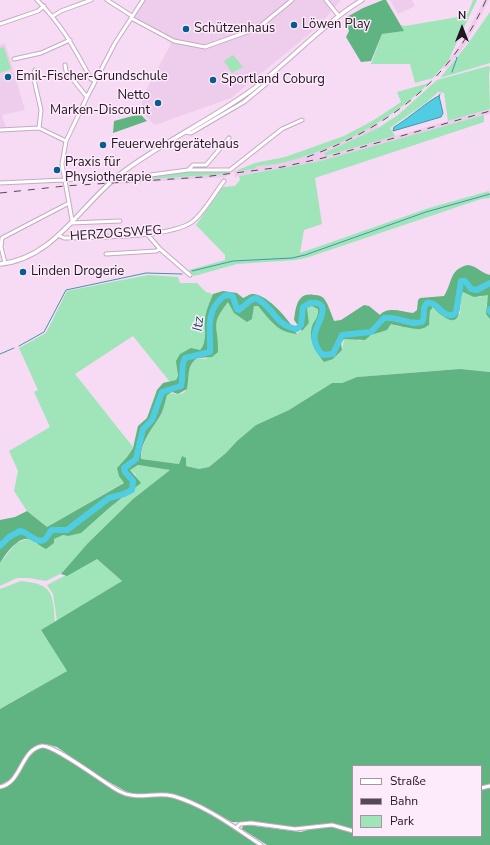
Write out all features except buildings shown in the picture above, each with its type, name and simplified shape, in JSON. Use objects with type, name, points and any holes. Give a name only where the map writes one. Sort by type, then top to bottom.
[{"type":"street","points":[[37,0],[54,16],[70,40],[92,79],[95,81]]},
{"type":"street","points":[[54,16],[58,12],[91,0]]},
{"type":"street","points":[[107,0],[132,17],[174,41],[205,47],[258,28],[292,0]]},
{"type":"street","points":[[71,222],[62,159],[66,140],[95,81],[143,0]]},
{"type":"street","points":[[326,0],[338,15]]},
{"type":"street","points":[[0,264],[15,262],[32,256],[58,235],[117,177],[185,132],[239,99],[268,77],[338,15],[362,0]]},
{"type":"street","points":[[0,24],[38,11],[44,6]]},
{"type":"street","points":[[14,59],[41,53],[70,40]]},
{"type":"street","points":[[65,65],[66,71],[87,97]]},
{"type":"street","points":[[35,70],[33,75],[41,110],[39,128]]},
{"type":"street","points":[[121,174],[130,178],[188,170],[230,170],[282,129],[302,120]]},
{"type":"street","points":[[0,130],[39,128],[66,140]]},
{"type":"street","points":[[188,170],[193,165],[206,165],[229,138]]},
{"type":"street","points":[[0,183],[64,180],[105,176],[117,177]]},
{"type":"street","name":"HERZOGSWEG","points":[[58,235],[64,238],[147,234],[183,227],[195,220],[224,181]]},
{"type":"street","points":[[5,263],[1,247],[2,238],[68,203]]},
{"type":"street","points":[[71,222],[120,221]]},
{"type":"street","points":[[147,234],[160,249],[190,275]]},
{"type":"street","points":[[106,254],[156,251],[160,249]]},
{"type":"street","points":[[0,787],[13,781],[33,750],[39,746],[46,746],[59,751],[94,776],[126,795],[134,797],[165,795],[174,796],[203,809],[236,828],[261,845]]},
{"type":"street","points":[[236,828],[240,824],[250,823],[295,829],[332,825],[352,831]]},
{"type":"shaded area","points":[[142,0],[341,0],[319,26],[231,98],[155,125],[142,113],[142,98],[173,40],[134,16]]},
{"type":"shaded area","points":[[390,0],[412,0],[415,6],[398,14]]},
{"type":"shaded area","points":[[484,0],[489,0],[465,45],[447,68],[442,68],[462,42]]},
{"type":"shaded area","name":"Emil-Fischer-Grundschule","points":[[5,43],[25,110],[2,115],[6,127],[0,128],[0,45]]},
{"type":"shaded area","points":[[490,109],[490,114],[320,161],[234,177],[235,174],[233,172],[254,169],[257,166],[284,162],[312,154],[378,123],[378,128],[324,153],[325,156]]},
{"type":"shaded area","points":[[228,174],[226,177],[115,184],[118,181]]},
{"type":"green space","points":[[386,0],[404,31],[382,34],[371,61],[361,62],[346,37],[349,31],[345,18],[363,8]]},
{"type":"green space","points":[[473,0],[477,0],[448,61],[433,78],[415,83],[410,64],[371,64],[382,34],[403,31],[401,25],[405,26],[464,16],[468,13]]},
{"type":"green space","points":[[490,12],[490,63],[440,78],[467,45]]},
{"type":"green space","points":[[4,47],[11,69],[0,73],[0,48]]},
{"type":"green space","points":[[233,55],[243,67],[232,73],[224,61]]},
{"type":"green space","points":[[488,66],[490,67],[490,109],[448,121],[444,93],[438,92],[427,102],[390,128],[395,136],[325,156],[324,153],[378,128],[398,115],[437,80]]},
{"type":"green space","points":[[429,83],[397,110],[360,133],[341,142],[281,163],[257,166],[254,169],[233,172],[255,163],[285,157],[344,136],[374,120],[401,102],[397,92]]},
{"type":"green space","points":[[140,114],[147,121],[113,133],[114,121]]},
{"type":"green space","points":[[484,115],[484,122],[315,178],[322,224],[304,230],[300,253],[429,208],[489,191],[490,198],[481,199],[309,257],[296,260],[237,264],[194,276],[189,270],[225,260],[225,255],[196,225],[223,187],[235,186],[240,180],[239,176],[320,161]]},
{"type":"green space","points":[[188,171],[229,171],[228,174],[118,181],[121,179]]},
{"type":"green space","points":[[468,265],[490,275],[490,319],[486,314],[488,295],[474,297],[463,292],[459,313],[454,320],[450,320],[433,307],[430,311],[429,325],[421,329],[415,329],[391,324],[387,330],[371,335],[365,340],[344,339],[341,343],[342,350],[333,359],[324,362],[316,350],[311,336],[312,326],[317,316],[318,309],[312,306],[307,308],[309,323],[302,331],[294,320],[298,302],[301,298],[308,295],[319,296],[324,299],[334,321],[341,320],[364,305],[369,306],[380,315],[383,312],[391,310],[413,313],[417,310],[418,300],[420,298],[444,296],[454,273],[462,267]]},
{"type":"green space","points":[[148,275],[178,277],[180,283],[197,283],[206,292],[213,294],[205,319],[205,341],[200,350],[195,350],[177,372],[178,376],[176,380],[170,382],[133,336],[75,374],[133,447],[127,457],[117,468],[125,482],[47,527],[27,511],[14,491],[18,471],[9,451],[50,427],[34,392],[38,390],[19,348],[46,333],[67,291]]},
{"type":"green space","points":[[223,291],[237,293],[243,298],[252,294],[265,298],[278,309],[297,334],[284,331],[279,328],[258,306],[254,306],[252,319],[247,322],[234,313],[228,302],[219,316],[216,326],[218,352],[212,357],[197,358],[190,368],[187,389],[178,394],[172,392],[167,395],[161,414],[144,442],[141,459],[179,464],[182,456],[186,458],[186,466],[199,469],[209,467],[256,425],[289,410],[332,383],[342,383],[357,377],[460,369],[490,372],[490,785],[482,786],[482,765],[352,765],[352,829],[334,824],[318,824],[301,828],[255,822],[232,822],[175,794],[137,794],[127,792],[95,774],[57,747],[46,744],[41,744],[31,749],[11,779],[0,785],[0,709],[67,671],[41,630],[122,581],[97,559],[67,576],[61,574],[88,543],[133,499],[170,470],[138,465],[130,470],[141,483],[109,508],[81,533],[68,536],[63,535],[54,539],[54,543],[46,549],[29,539],[25,539],[16,543],[0,563],[0,520],[15,517],[27,511],[47,527],[124,483],[119,476],[117,468],[133,448],[138,426],[147,418],[157,390],[163,383],[176,380],[178,376],[176,361],[180,354],[191,348],[200,350],[204,343],[206,312],[213,294]]},
{"type":"green space","points":[[463,292],[480,297],[485,294],[489,295],[486,306],[490,319],[490,372],[460,369],[357,377],[342,383],[332,383],[289,410],[256,425],[209,467],[199,469],[186,466],[182,456],[179,464],[141,459],[141,453],[145,441],[161,414],[167,394],[183,393],[188,386],[190,368],[193,363],[197,358],[206,359],[218,346],[216,327],[218,317],[228,301],[252,319],[254,305],[258,306],[274,325],[297,334],[309,323],[307,308],[312,306],[318,308],[318,316],[312,326],[333,359],[342,350],[344,339],[354,338],[360,341],[391,324],[421,329],[430,319],[430,311],[433,307],[438,311],[460,314],[461,295]]},
{"type":"green space","points":[[138,465],[170,470],[133,499],[88,543],[62,573],[46,581],[29,578],[17,578],[0,586],[0,563],[16,543],[31,539],[37,544],[63,535],[68,536],[127,495],[136,475],[130,470]]},
{"type":"green space","points":[[97,559],[122,581],[57,621],[53,594],[47,585]]},
{"type":"green space","points":[[21,581],[39,584],[49,591],[52,597],[55,622],[41,630],[67,671],[0,709],[0,589]]},
{"type":"green space","points":[[42,747],[58,753],[68,759],[117,792],[131,797],[167,796],[185,802],[218,818],[259,845],[0,845],[0,789],[7,786],[18,776],[30,756]]},
{"type":"green space","points":[[490,788],[490,845],[267,845],[242,829],[243,825],[247,825],[301,832],[318,827],[333,827],[352,833],[352,837],[482,837],[482,790]]},
{"type":"water","points":[[439,96],[443,113],[441,117],[393,131],[394,127]]},
{"type":"waterway","points":[[452,72],[457,58],[456,57]]},
{"type":"waterway","points":[[192,271],[233,261],[292,258],[305,255],[426,212],[490,194]]},
{"type":"waterway","points":[[19,346],[44,332],[66,290],[146,273],[182,274]]},
{"type":"waterway","name":"Itz","points":[[0,546],[9,537],[20,531],[35,539],[41,541],[44,540],[52,530],[67,530],[109,498],[132,490],[133,481],[125,472],[124,468],[136,459],[143,429],[152,420],[162,392],[181,386],[185,358],[210,352],[211,315],[218,302],[224,296],[230,295],[233,297],[237,309],[239,310],[251,300],[256,298],[267,306],[284,324],[297,329],[301,325],[303,307],[310,303],[317,303],[321,305],[323,309],[315,333],[315,342],[317,348],[323,355],[333,354],[342,335],[371,332],[384,318],[394,318],[413,323],[422,322],[424,317],[424,307],[427,303],[434,304],[445,314],[453,315],[456,312],[461,281],[465,281],[471,289],[477,290],[490,283]]},
{"type":"waterway","points":[[0,354],[14,348]]},
{"type":"railway","points":[[307,157],[337,145],[364,131],[390,116],[414,98],[455,54],[472,29],[486,0]]},
{"type":"railway","points":[[0,193],[65,186],[203,177],[282,167],[323,158],[490,111]]},
{"type":"place","name":"Löwen Play","points":[[294,25]]},
{"type":"place","name":"Schützenhaus","points":[[186,29]]},
{"type":"place","name":"Emil-Fischer-Grundschule","points":[[8,77]]},
{"type":"place","name":"Sportland Coburg","points":[[213,80]]},
{"type":"place","name":"Netto Marken-Discount","points":[[158,103]]},
{"type":"place","name":"Feuerwehrgerätehaus","points":[[103,145]]},
{"type":"place","name":"Praxis für Physiotherapie","points":[[57,170]]},
{"type":"place","name":"Linden Drogerie","points":[[23,272]]}]
